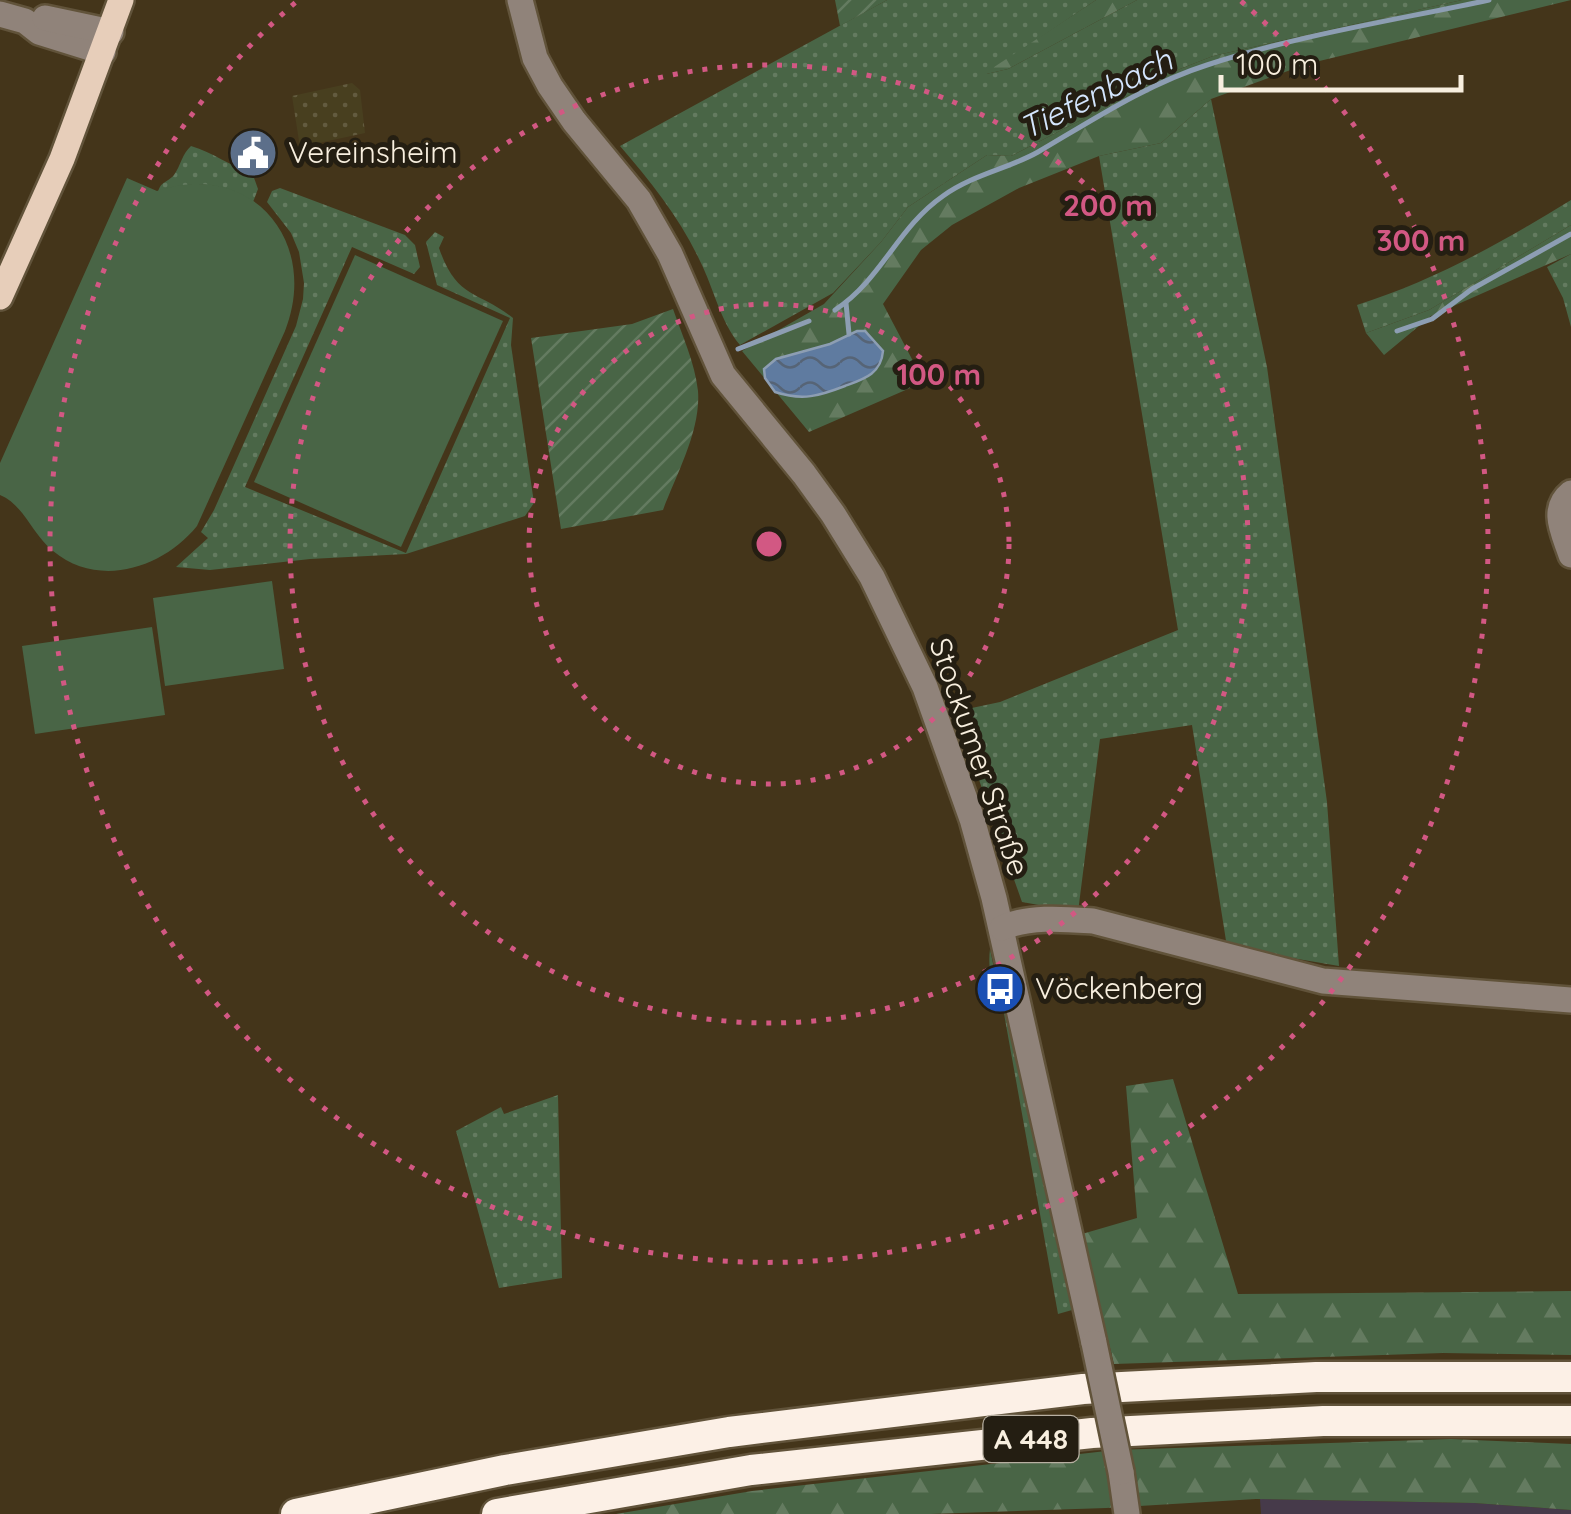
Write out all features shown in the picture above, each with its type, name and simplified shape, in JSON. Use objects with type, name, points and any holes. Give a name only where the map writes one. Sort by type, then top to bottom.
[{"type":"highway","name":"A 448","points":[[296,1514],[505,1470],[729,1432],[1083,1389],[1316,1377],[1571,1377]]},
{"type":"highway","name":"A 448","points":[[497,1514],[751,1470],[1092,1433],[1323,1421],[1571,1421]]},
{"type":"main road","points":[[0,297],[62,159],[121,0]]},
{"type":"street","name":"Stockumer Straße","points":[[520,0],[535,58],[550,86],[639,200],[670,254],[723,375],[804,474],[872,577],[925,687],[984,858],[1002,928],[1094,1343],[1127,1514]]},
{"type":"street","points":[[12,17],[39,32],[107,42]]},
{"type":"street","points":[[1571,493],[1562,500],[1558,511],[1571,555]]},
{"type":"street","points":[[1002,928],[1060,919],[1092,921],[1323,982],[1570,995]]},
{"type":"shaded area","points":[[1260,1499],[1474,1503],[1571,1510],[1571,1514],[1261,1514]]},
{"type":"green space","points":[[835,0],[887,0],[840,26]]},
{"type":"green space","points":[[887,0],[1096,0],[986,74],[1008,69],[1137,0],[1462,0],[1213,56],[1011,156],[987,155],[908,207],[833,293],[740,345],[727,326],[683,230],[620,146]]},
{"type":"green space","points":[[1096,0],[1137,0],[1008,69],[982,75]]},
{"type":"green space","points":[[1462,0],[1571,0],[1307,64],[1211,99],[1161,143],[1099,156],[1019,188],[952,225],[921,250],[883,304],[924,382],[809,432],[742,351],[824,304],[908,207],[987,155],[1011,156],[1213,56]]},
{"type":"green space","points":[[1211,99],[1267,367],[1327,802],[1339,966],[1227,947],[1192,725],[1100,739],[1078,912],[1022,902],[965,740],[967,709],[1000,702],[1178,630],[1099,156],[1161,143]]},
{"type":"green space","points":[[191,146],[253,175],[258,189],[253,202],[231,190],[207,185],[158,192],[174,175]]},
{"type":"green space","points":[[127,178],[157,191],[191,184],[222,187],[248,198],[270,216],[285,239],[293,267],[293,298],[285,331],[197,526],[167,553],[130,568],[110,571],[71,563],[53,551],[15,506],[0,495],[0,463]]},
{"type":"green space","points":[[280,188],[405,235],[415,245],[420,267],[414,274],[352,247],[245,487],[406,553],[510,318],[437,285],[426,242],[435,232],[444,237],[439,248],[461,286],[513,318],[511,345],[534,503],[525,516],[406,554],[210,570],[176,567],[208,538],[201,532],[296,326],[304,283],[299,252],[291,233],[267,202],[272,191]]},
{"type":"green space","points":[[1571,200],[1571,225],[1429,310],[1366,333],[1357,305],[1467,259]]},
{"type":"green space","points":[[1571,225],[1571,254],[1431,316],[1384,355],[1366,333],[1429,310]]},
{"type":"green space","points":[[1571,254],[1571,327],[1563,298],[1547,267]]},
{"type":"green space","points":[[355,255],[503,321],[401,547],[254,482]]},
{"type":"green space","points":[[673,309],[694,370],[698,406],[687,451],[663,510],[561,529],[531,338],[632,324]]},
{"type":"green space","points":[[272,581],[284,669],[165,686],[153,598]]},
{"type":"green space","points":[[152,627],[165,715],[35,734],[22,646]]},
{"type":"green space","points":[[990,949],[999,992],[1005,992],[1072,1310],[1058,1314],[1001,997],[991,974]]},
{"type":"green space","points":[[1173,1079],[1238,1294],[1571,1291],[1571,1355],[1443,1353],[1114,1364],[1082,1234],[1137,1218],[1126,1086]]},
{"type":"green space","points":[[558,1095],[562,1278],[499,1288],[456,1131],[501,1107],[504,1114]]},
{"type":"green space","points":[[1451,1439],[1571,1444],[1571,1510],[1474,1503],[1256,1499],[930,1514],[616,1514],[752,1491],[1115,1450]]},
{"type":"sand","points":[[352,83],[360,90],[365,133],[300,147],[292,96]]},
{"type":"water","points":[[865,331],[883,351],[879,365],[865,378],[803,397],[775,392],[765,378],[764,369],[776,359],[830,344]]},
{"type":"waterway","name":"Tiefenbach","points":[[835,310],[865,284],[913,223],[943,196],[1038,152],[1163,82],[1276,45],[1489,0]]},
{"type":"waterway","points":[[1397,331],[1432,319],[1472,289],[1571,234]]},
{"type":"waterway","points":[[846,303],[849,334]]},
{"type":"waterway","name":"Tiefenbach","points":[[738,349],[809,321]]},
{"type":"place","name":"Vereinsheim","points":[[253,153]]},
{"type":"place","name":"Vöckenberg","points":[[1000,989]]}]
